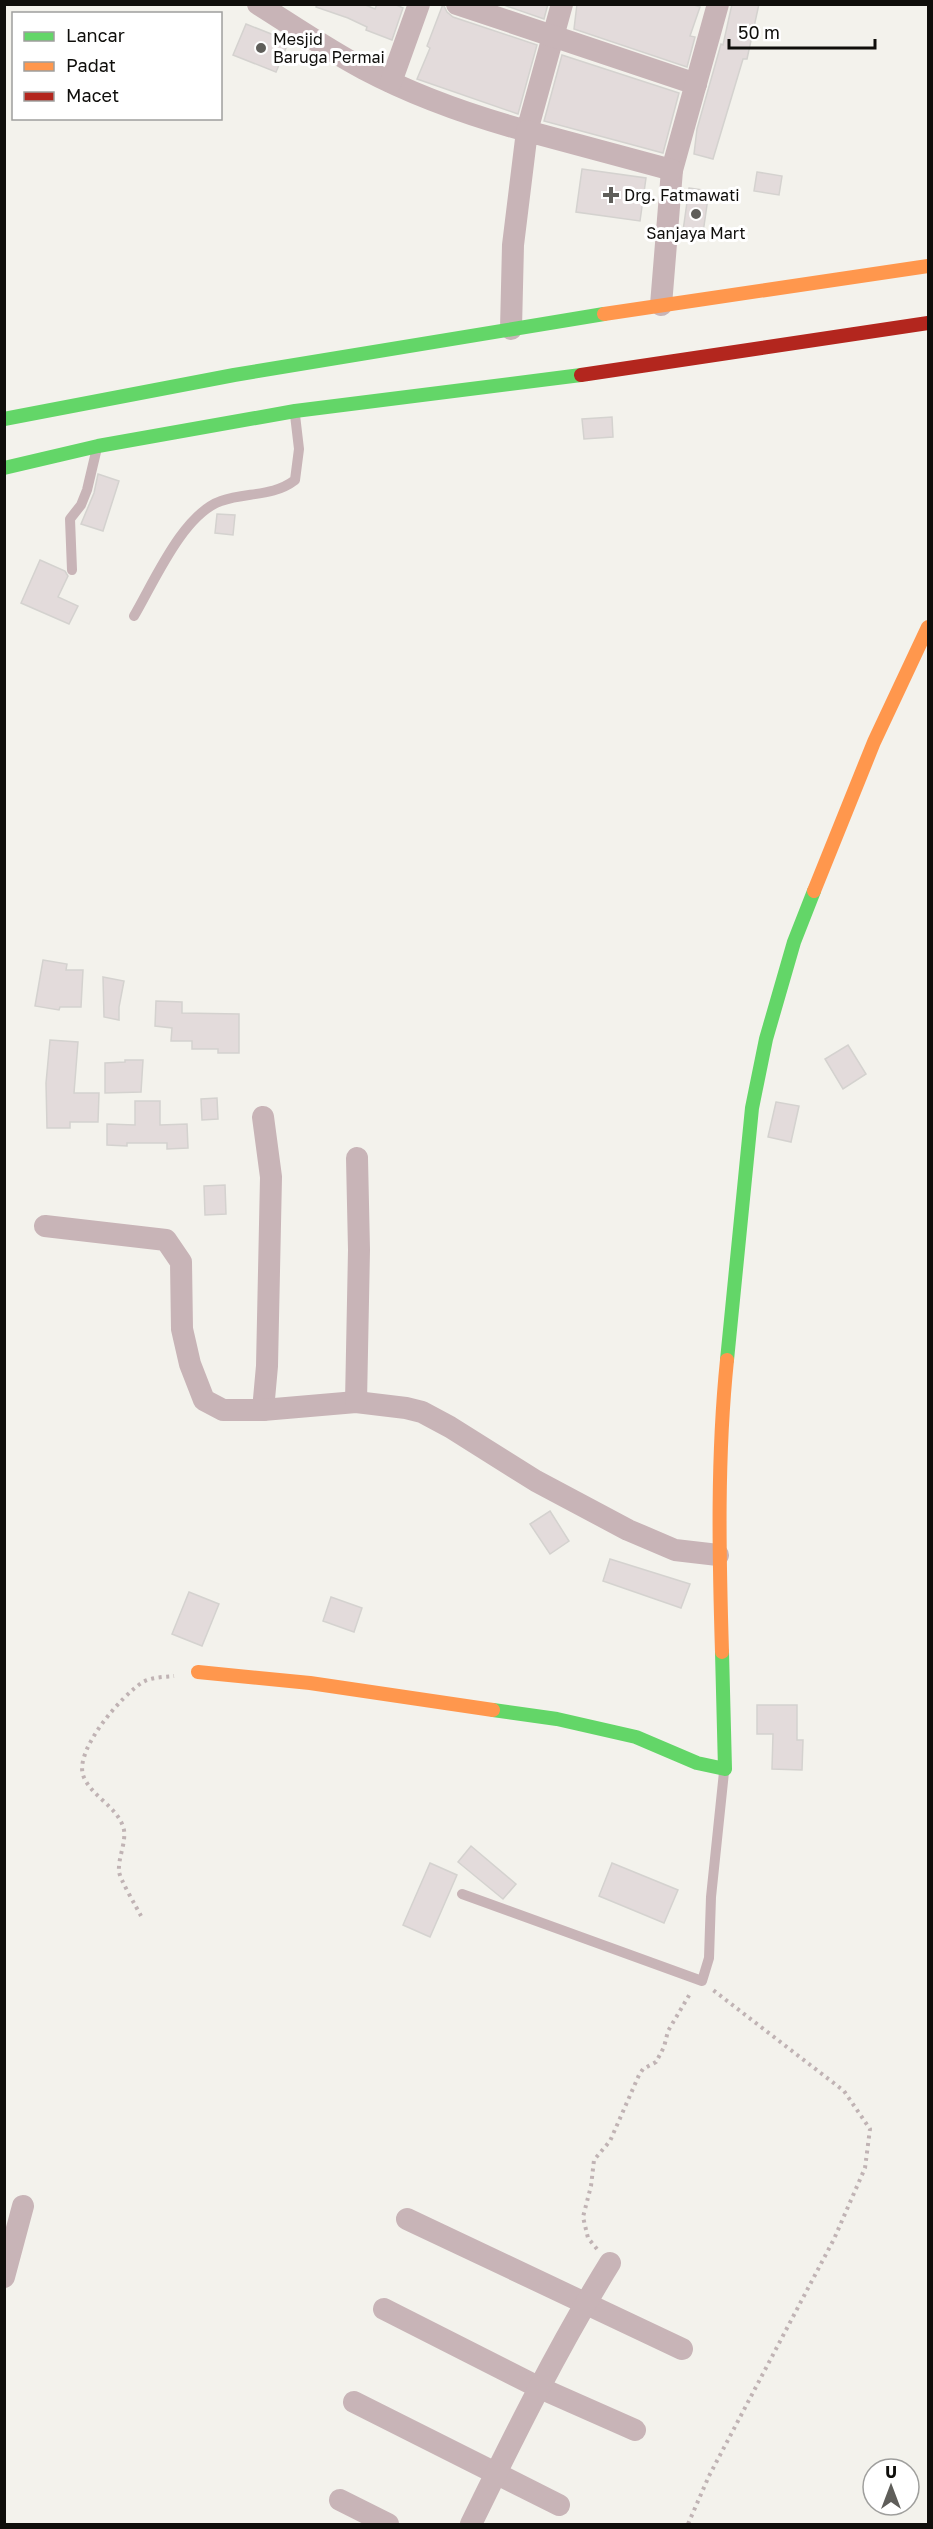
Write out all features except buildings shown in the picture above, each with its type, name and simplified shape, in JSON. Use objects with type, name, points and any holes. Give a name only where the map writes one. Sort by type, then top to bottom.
[{"type":"main road","points":[[4,419],[146,390],[417,353],[511,329],[928,266]]},
{"type":"main road","points":[[4,468],[98,446],[295,411],[426,396],[764,349],[928,323]]},
{"type":"main road","points":[[423,377],[426,396]]},
{"type":"main road","points":[[198,1672],[310,1683],[557,1719],[636,1737],[697,1763],[725,1769],[718,1555],[723,1399],[749,1126],[766,1039],[788,960],[826,858],[874,742],[928,627]]},
{"type":"street","points":[[258,4],[363,69],[457,109],[527,131],[672,170]]},
{"type":"street","points":[[391,82],[419,4]]},
{"type":"street","points":[[457,4],[696,84]]},
{"type":"street","points":[[511,329],[513,245],[527,131],[562,4]]},
{"type":"street","points":[[662,305],[672,170],[718,4]]},
{"type":"street","points":[[263,1117],[271,1177],[271,1225],[267,1366],[263,1410]]},
{"type":"street","points":[[356,1402],[359,1250],[357,1158]]},
{"type":"street","points":[[45,1226],[166,1240],[181,1262],[182,1329],[190,1364],[204,1400],[223,1410],[263,1410],[356,1402],[422,1412],[536,1481],[628,1530],[675,1550],[718,1555]]},
{"type":"street","points":[[4,2277],[23,2206]]},
{"type":"street","points":[[407,2219],[682,2349]]},
{"type":"street","points":[[471,2524],[540,2388],[586,2302],[610,2263]]},
{"type":"street","points":[[384,2309],[540,2388],[635,2430]]},
{"type":"street","points":[[354,2402],[559,2505]]},
{"type":"street","points":[[340,2500],[388,2524]]},
{"type":"lane","points":[[134,616],[186,528],[206,507],[222,500],[285,487],[295,480],[299,449],[295,411]]},
{"type":"lane","points":[[72,570],[70,519],[81,505],[87,490],[98,446]]},
{"type":"lane","points":[[462,1894],[702,1982],[709,1958],[711,1897],[725,1769]]},
{"type":"path","points":[[141,1916],[118,1870],[123,1828],[117,1816],[87,1782],[82,1770],[83,1760],[93,1734],[144,1681],[198,1672]]},
{"type":"path","points":[[610,2263],[588,2238],[583,2217],[591,2186],[594,2160],[610,2141],[639,2075],[643,2069],[656,2062],[664,2047],[668,2031],[688,1995],[702,1982],[844,2091],[870,2129],[865,2168],[834,2239],[709,2476],[688,2524]]},
{"type":"traffic: fast","points":[[4,419],[234,375],[604,314]]},
{"type":"traffic: fast","points":[[4,468],[98,446],[295,411],[581,375]]},
{"type":"traffic: fast","points":[[727,1360],[752,1108],[766,1039],[794,942],[814,891]]},
{"type":"traffic: fast","points":[[493,1710],[557,1719],[636,1737],[697,1763],[725,1769],[722,1652]]},
{"type":"traffic: slow","points":[[604,314],[928,266]]},
{"type":"traffic: slow","points":[[814,891],[874,742],[928,627]]},
{"type":"traffic: slow","points":[[722,1652],[720,1469],[727,1360]]},
{"type":"traffic: slow","points":[[198,1672],[310,1683],[493,1710]]},
{"type":"traffic: jam","points":[[581,375],[928,323]]},
{"type":"place","name":"Mesjid Baruga Permai","points":[[261,48]]},
{"type":"place","name":"Drg. Fatmawati","points":[[611,195]]},
{"type":"place","name":"Sanjaya Mart","points":[[696,214]]}]
